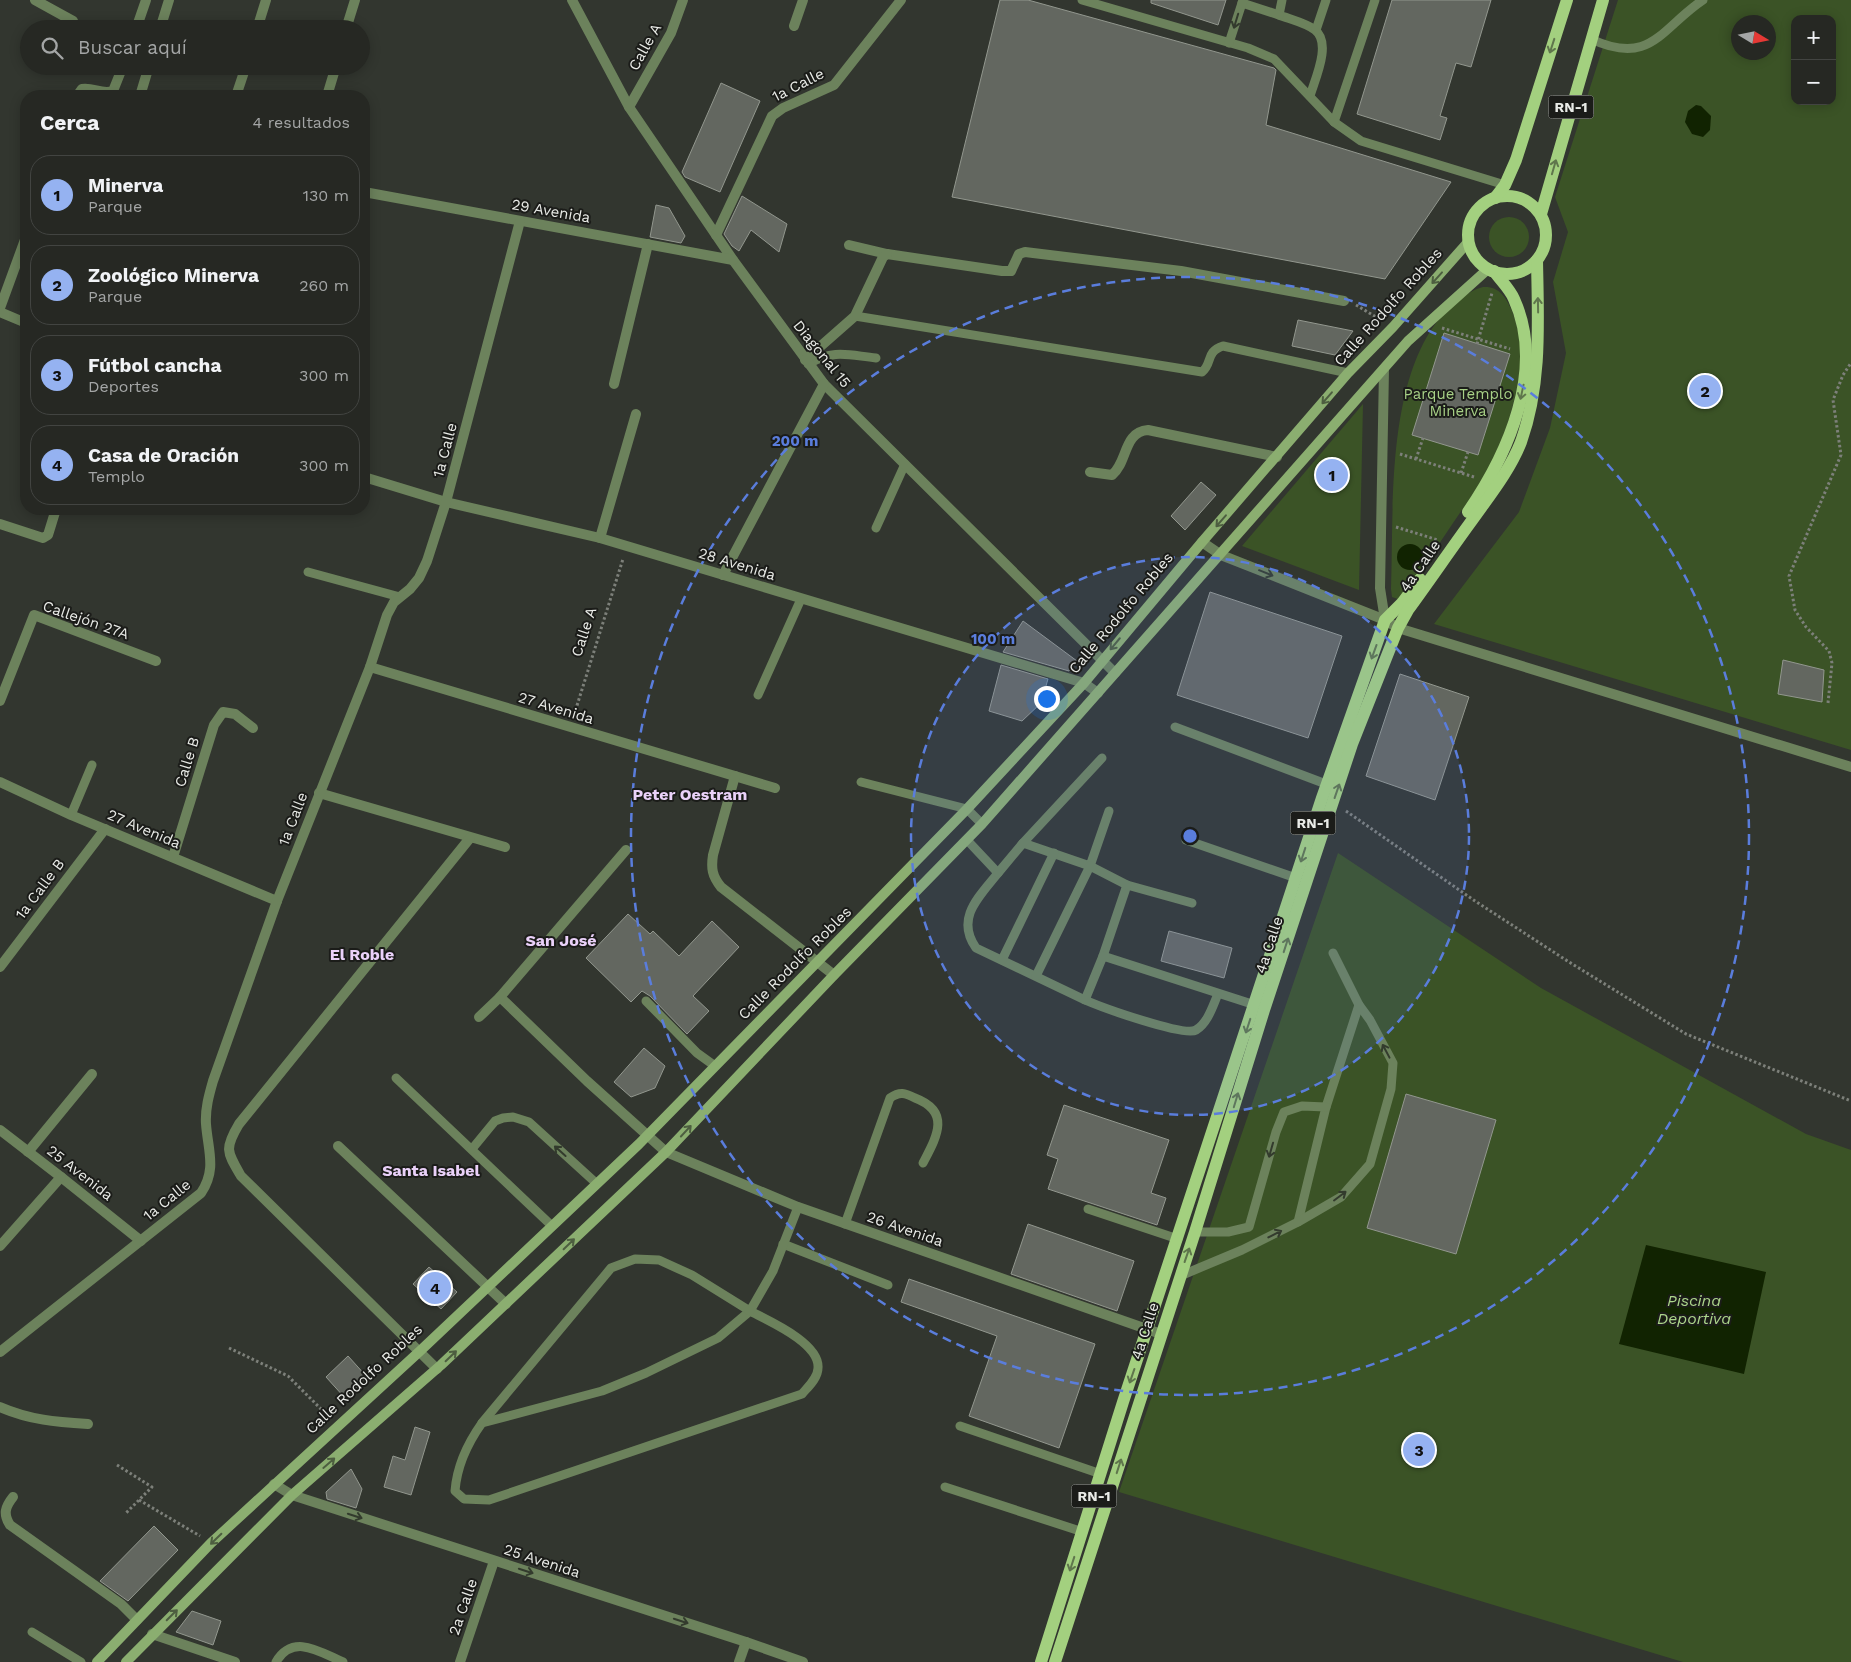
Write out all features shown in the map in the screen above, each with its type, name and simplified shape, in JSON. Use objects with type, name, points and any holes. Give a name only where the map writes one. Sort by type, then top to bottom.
[{"type":"main road","name":"RN-1","points":[[1491,270],[1479,262],[1473,252],[1469,241],[1469,230],[1477,210],[1495,198],[1505,185],[1516,160],[1567,0]]},
{"type":"main road","name":"RN-1","points":[[1537,260],[1544,250],[1546,238],[1546,226],[1541,214],[1603,0]]},
{"type":"main road","points":[[1495,198],[1508,196],[1521,198],[1532,204],[1541,214]]},
{"type":"main road","name":"Calle Rodolfo Robles","points":[[97,1662],[211,1543],[420,1351],[646,1136],[819,962],[967,809],[1084,683],[1202,542],[1348,374],[1393,327],[1469,241]]},
{"type":"main road","points":[[126,1662],[292,1495],[437,1369],[666,1152],[834,975],[982,824],[1408,341],[1491,270],[1514,274],[1526,269],[1537,260]]},
{"type":"main road","name":"4a Calle","points":[[1055,1662],[1195,1232],[1267,1001],[1352,744],[1398,628],[1408,610],[1505,475],[1520,442],[1531,407],[1536,372],[1538,349],[1537,260]]},
{"type":"main road","name":"4a Calle","points":[[1041,1662],[1100,1474],[1326,784],[1385,620],[1402,603],[1426,572],[1488,483],[1499,461],[1515,418],[1526,373],[1521,314],[1513,296],[1491,270]]},
{"type":"street","points":[[35,0],[71,20]]},
{"type":"street","points":[[139,20],[146,0]]},
{"type":"street","points":[[162,20],[168,0]]},
{"type":"street","points":[[260,20],[266,0]]},
{"type":"street","points":[[349,20],[355,0]]},
{"type":"street","name":"Diagonal 15","points":[[572,0],[629,107],[733,260],[806,362],[824,384],[1115,673]]},
{"type":"street","name":"Calle A","points":[[629,107],[671,33],[683,0]]},
{"type":"street","points":[[794,26],[803,0]]},
{"type":"street","name":"1a Calle","points":[[716,235],[772,116],[783,108],[834,84],[901,0]]},
{"type":"street","points":[[112,90],[116,86],[120,75]]},
{"type":"street","points":[[142,90],[146,75]]},
{"type":"street","points":[[238,90],[243,75]]},
{"type":"street","points":[[329,90],[333,75]]},
{"type":"street","points":[[81,90],[86,88],[94,90]]},
{"type":"street","name":"29 Avenida","points":[[370,193],[733,260]]},
{"type":"street","name":"1a Calle","points":[[0,1352],[201,1194],[209,1182],[211,1169],[206,1122],[208,1100],[277,901],[370,668],[387,615],[394,602],[419,578],[446,502],[520,221]]},
{"type":"street","points":[[614,384],[648,244]]},
{"type":"street","points":[[849,246],[887,254],[1011,271],[1019,254],[1025,252],[1055,255],[1181,271],[1344,301]]},
{"type":"street","points":[[0,308],[20,253]]},
{"type":"street","points":[[806,362],[855,316],[883,257],[887,254]]},
{"type":"street","points":[[0,312],[20,320]]},
{"type":"street","points":[[1384,369],[1380,588],[1385,620]]},
{"type":"street","points":[[723,575],[824,384]]},
{"type":"street","points":[[600,538],[636,414]]},
{"type":"street","points":[[1090,472],[1112,475],[1117,471],[1132,436],[1141,430],[1161,432],[1276,457]]},
{"type":"street","name":"28 Avenida","points":[[370,479],[446,502],[600,538],[1084,683],[1098,693]]},
{"type":"street","points":[[0,524],[43,538],[48,535],[54,515]]},
{"type":"street","points":[[1202,542],[1221,555],[1385,620],[1398,628],[1851,767]]},
{"type":"street","name":"Callejón 27A","points":[[0,701],[34,615],[156,661]]},
{"type":"street","name":"27 Avenida","points":[[370,668],[776,788]]},
{"type":"street","name":"Calle B","points":[[172,857],[214,725],[223,712],[235,714],[253,728]]},
{"type":"street","points":[[735,776],[712,855],[711,868],[716,880],[721,887],[834,975]]},
{"type":"street","name":"27 Avenida","points":[[0,782],[71,815],[277,901]]},
{"type":"street","points":[[319,793],[505,847]]},
{"type":"street","name":"1a Calle B","points":[[0,967],[105,829]]},
{"type":"street","points":[[437,1369],[241,1176],[230,1157],[229,1141],[239,1124],[470,838]]},
{"type":"street","points":[[479,1017],[500,997],[626,850]]},
{"type":"street","name":"26 Avenida","points":[[500,997],[646,1136],[666,1152],[798,1207],[1161,1334]]},
{"type":"street","points":[[28,1152],[92,1074]]},
{"type":"street","name":"25 Avenida","points":[[0,1130],[141,1241]]},
{"type":"street","points":[[338,1146],[488,1285],[506,1304]]},
{"type":"street","points":[[0,1246],[61,1177]]},
{"type":"street","points":[[0,1407],[39,1420],[88,1424]]},
{"type":"street","name":"25 Avenida","points":[[274,1484],[292,1495],[803,1662]]},
{"type":"street","points":[[13,1497],[5,1510],[6,1518],[10,1525],[121,1604],[137,1620]]},
{"type":"street","name":"2a Calle","points":[[460,1662],[494,1561]]},
{"type":"street","points":[[152,1634],[235,1662]]},
{"type":"street","points":[[739,1662],[746,1642]]},
{"type":"lane","points":[[1082,0],[1099,2],[1248,48],[1274,59],[1334,122],[1362,141],[1505,185]]},
{"type":"lane","points":[[1278,15],[1282,0]]},
{"type":"lane","points":[[1316,30],[1326,0]]},
{"type":"lane","points":[[1334,122],[1375,0]]},
{"type":"lane","points":[[1591,40],[1615,48],[1631,49],[1644,46],[1656,41],[1703,0]]},
{"type":"lane","points":[[1229,42],[1242,2],[1316,30],[1323,42],[1322,59],[1310,96]]},
{"type":"lane","points":[[855,316],[1202,372],[1206,369],[1209,358],[1215,349],[1223,346],[1348,374]]},
{"type":"lane","points":[[806,362],[829,354],[876,358]]},
{"type":"lane","points":[[876,528],[905,464]]},
{"type":"lane","points":[[308,572],[400,597]]},
{"type":"lane","points":[[758,695],[801,598]]},
{"type":"lane","points":[[1175,727],[1326,784]]},
{"type":"lane","points":[[1102,758],[1023,843],[998,873],[971,910],[967,925],[969,937],[976,948],[1085,1000],[1174,1029],[1195,1031],[1203,1025],[1218,994]]},
{"type":"lane","points":[[71,815],[92,765]]},
{"type":"lane","points":[[861,782],[967,809],[982,824]]},
{"type":"lane","points":[[1036,976],[1090,866],[1109,811]]},
{"type":"lane","points":[[967,840],[998,873]]},
{"type":"lane","points":[[1186,840],[1296,878]]},
{"type":"lane","points":[[1023,843],[1090,866],[1127,885],[1192,903]]},
{"type":"lane","points":[[1002,960],[1054,853]]},
{"type":"lane","points":[[1085,1000],[1103,956],[1127,885]]},
{"type":"lane","points":[[1180,1276],[1252,1246],[1341,1197],[1370,1164],[1392,1088],[1392,1063],[1370,1020],[1359,1005],[1333,953]]},
{"type":"lane","points":[[1103,956],[1254,1006]]},
{"type":"lane","points":[[646,1001],[698,1053],[715,1066]]},
{"type":"lane","points":[[1298,1222],[1326,1107],[1359,1005]]},
{"type":"lane","points":[[396,1078],[551,1225]]},
{"type":"lane","points":[[845,1224],[890,1098],[897,1093],[904,1093],[924,1101],[933,1107],[938,1119],[936,1137],[923,1163]]},
{"type":"lane","points":[[1252,1246],[1249,1227],[1276,1132],[1284,1112],[1302,1106],[1326,1107]]},
{"type":"lane","points":[[472,1149],[495,1121],[513,1117],[528,1122],[596,1183]]},
{"type":"lane","points":[[482,1423],[602,1391],[646,1373],[718,1338],[750,1311],[773,1271],[798,1207]]},
{"type":"lane","points":[[1088,1208],[1178,1239]]},
{"type":"lane","points":[[1195,1232],[1228,1232],[1249,1227]]},
{"type":"lane","points":[[783,1244],[888,1285]]},
{"type":"lane","points":[[635,1259],[659,1260],[692,1276],[750,1311],[799,1338],[816,1356],[818,1368],[812,1382],[802,1394],[489,1500],[464,1499],[455,1491],[456,1475],[471,1437],[611,1268],[635,1259]]},
{"type":"lane","points":[[960,1426],[1100,1474]]},
{"type":"lane","points":[[945,1487],[1083,1532]]},
{"type":"lane","points":[[32,1632],[81,1662]]},
{"type":"lane","points":[[276,1662],[288,1648],[298,1646],[311,1648],[343,1662]]},
{"type":"path","points":[[1477,342],[1493,290]]},
{"type":"path","points":[[1344,301],[1361,307],[1393,327]]},
{"type":"path","points":[[1437,326],[1477,342],[1515,351]]},
{"type":"path","points":[[1828,703],[1832,663],[1829,651],[1806,627],[1795,610],[1789,576],[1841,456],[1833,400],[1843,375],[1851,363]]},
{"type":"path","points":[[1416,459],[1423,438]]},
{"type":"path","points":[[1461,473],[1468,452]]},
{"type":"path","points":[[1400,454],[1480,479]]},
{"type":"path","points":[[1398,528],[1436,540]]},
{"type":"path","name":"Calle A","points":[[570,727],[627,546]]},
{"type":"path","points":[[1333,802],[1475,901],[1686,1034],[1851,1101]]},
{"type":"path","points":[[229,1348],[288,1376],[338,1425]]},
{"type":"path","points":[[117,1465],[152,1487],[126,1513]]},
{"type":"path","points":[[139,1500],[211,1543]]},
{"type":"green space","points":[[1618,0],[1851,0],[1851,750],[1434,624],[1519,512],[1550,428],[1566,353],[1553,282],[1568,232],[1555,197]]},
{"type":"green space","points":[[1513,217],[1520,220],[1526,226],[1529,237],[1528,245],[1520,254],[1513,257],[1505,257],[1498,254],[1490,245],[1489,233],[1492,226],[1501,218]]},
{"type":"green space","name":"Parque Templo Minerva","points":[[1483,287],[1493,288],[1501,293],[1512,311],[1517,327],[1521,345],[1521,356],[1514,401],[1504,434],[1485,475],[1423,568],[1398,599],[1392,597],[1391,589],[1392,519],[1397,442],[1403,403],[1413,368],[1428,336],[1448,309],[1469,293]]},
{"type":"green space","points":[[1363,404],[1359,590],[1242,546]]},
{"type":"green space","points":[[1338,853],[1541,988],[1806,1134],[1851,1150],[1851,1662],[1683,1662],[1119,1492]]},
{"type":"water","points":[[1696,105],[1701,106],[1711,116],[1710,130],[1703,137],[1692,134],[1685,122],[1688,111]]},
{"type":"water","points":[[1410,544],[1419,548],[1423,557],[1419,566],[1410,570],[1401,566],[1397,557],[1401,548]]},
{"type":"water","name":"Piscina Deportiva","points":[[1646,1245],[1766,1272],[1744,1374],[1619,1344]]},
{"type":"building","points":[[1000,0],[1028,0],[1274,68],[1276,70],[1266,125],[1451,182],[1385,279],[952,197]]},
{"type":"building","points":[[1151,0],[1226,0],[1218,25],[1151,3]]},
{"type":"building","points":[[1392,0],[1491,0],[1471,67],[1456,63],[1440,116],[1447,118],[1440,140],[1357,114]]},
{"type":"building","points":[[721,83],[760,101],[720,192],[685,177],[682,172]]},
{"type":"building","points":[[742,196],[787,224],[779,252],[751,230],[739,251],[732,246],[724,234]]},
{"type":"building","points":[[656,205],[669,208],[685,236],[681,243],[650,237]]},
{"type":"building","points":[[1298,320],[1353,331],[1335,355],[1292,346]]},
{"type":"building","points":[[1444,333],[1510,354],[1478,455],[1412,435]]},
{"type":"building","points":[[1201,482],[1216,495],[1185,530],[1171,516]]},
{"type":"building","points":[[1210,592],[1342,636],[1308,738],[1177,695]]},
{"type":"building","points":[[1023,621],[1077,661],[1069,671],[1003,652]]},
{"type":"building","points":[[1783,660],[1824,670],[1822,702],[1778,694]]},
{"type":"building","points":[[1001,665],[1048,679],[1041,703],[1022,721],[989,711]]},
{"type":"building","points":[[1400,674],[1469,697],[1435,800],[1366,776]]},
{"type":"building","points":[[628,914],[650,934],[653,931],[679,956],[712,921],[739,947],[693,996],[709,1011],[687,1034],[650,996],[642,991],[631,1002],[586,958]]},
{"type":"building","points":[[1169,931],[1232,948],[1224,978],[1161,961]]},
{"type":"building","points":[[644,1048],[665,1066],[655,1088],[631,1097],[614,1082]]},
{"type":"building","points":[[1406,1094],[1496,1120],[1456,1254],[1367,1228]]},
{"type":"building","points":[[1064,1105],[1169,1140],[1151,1193],[1166,1198],[1157,1225],[1048,1189],[1058,1159],[1047,1155]]},
{"type":"building","points":[[1028,1224],[1134,1261],[1117,1311],[1011,1274]]},
{"type":"building","points":[[429,1267],[457,1292],[441,1309],[413,1284]]},
{"type":"building","points":[[909,1279],[1095,1344],[1059,1448],[969,1416],[997,1336],[901,1302]]},
{"type":"building","points":[[348,1356],[367,1377],[345,1398],[326,1377]]},
{"type":"building","points":[[415,1427],[430,1432],[411,1495],[384,1487],[393,1456],[405,1460]]},
{"type":"building","points":[[351,1469],[362,1489],[356,1508],[327,1499],[326,1492]]},
{"type":"building","points":[[154,1526],[178,1550],[128,1601],[100,1581]]},
{"type":"building","points":[[192,1611],[221,1621],[213,1645],[176,1632]]},
{"type":"place","name":"Zoológico Minerva","points":[[1705,391]]},
{"type":"place","name":"Minerva","points":[[1332,475]]},
{"type":"place","name":"Casa de Oración","points":[[435,1288]]},
{"type":"place","name":"Fútbol cancha","points":[[1419,1450]]},
{"type":"district","name":"Peter Oestram","points":[[690,794]]},
{"type":"district","name":"San José","points":[[561,940]]},
{"type":"district","name":"El Roble","points":[[362,954]]},
{"type":"district","name":"Santa Isabel","points":[[431,1170]]}]
